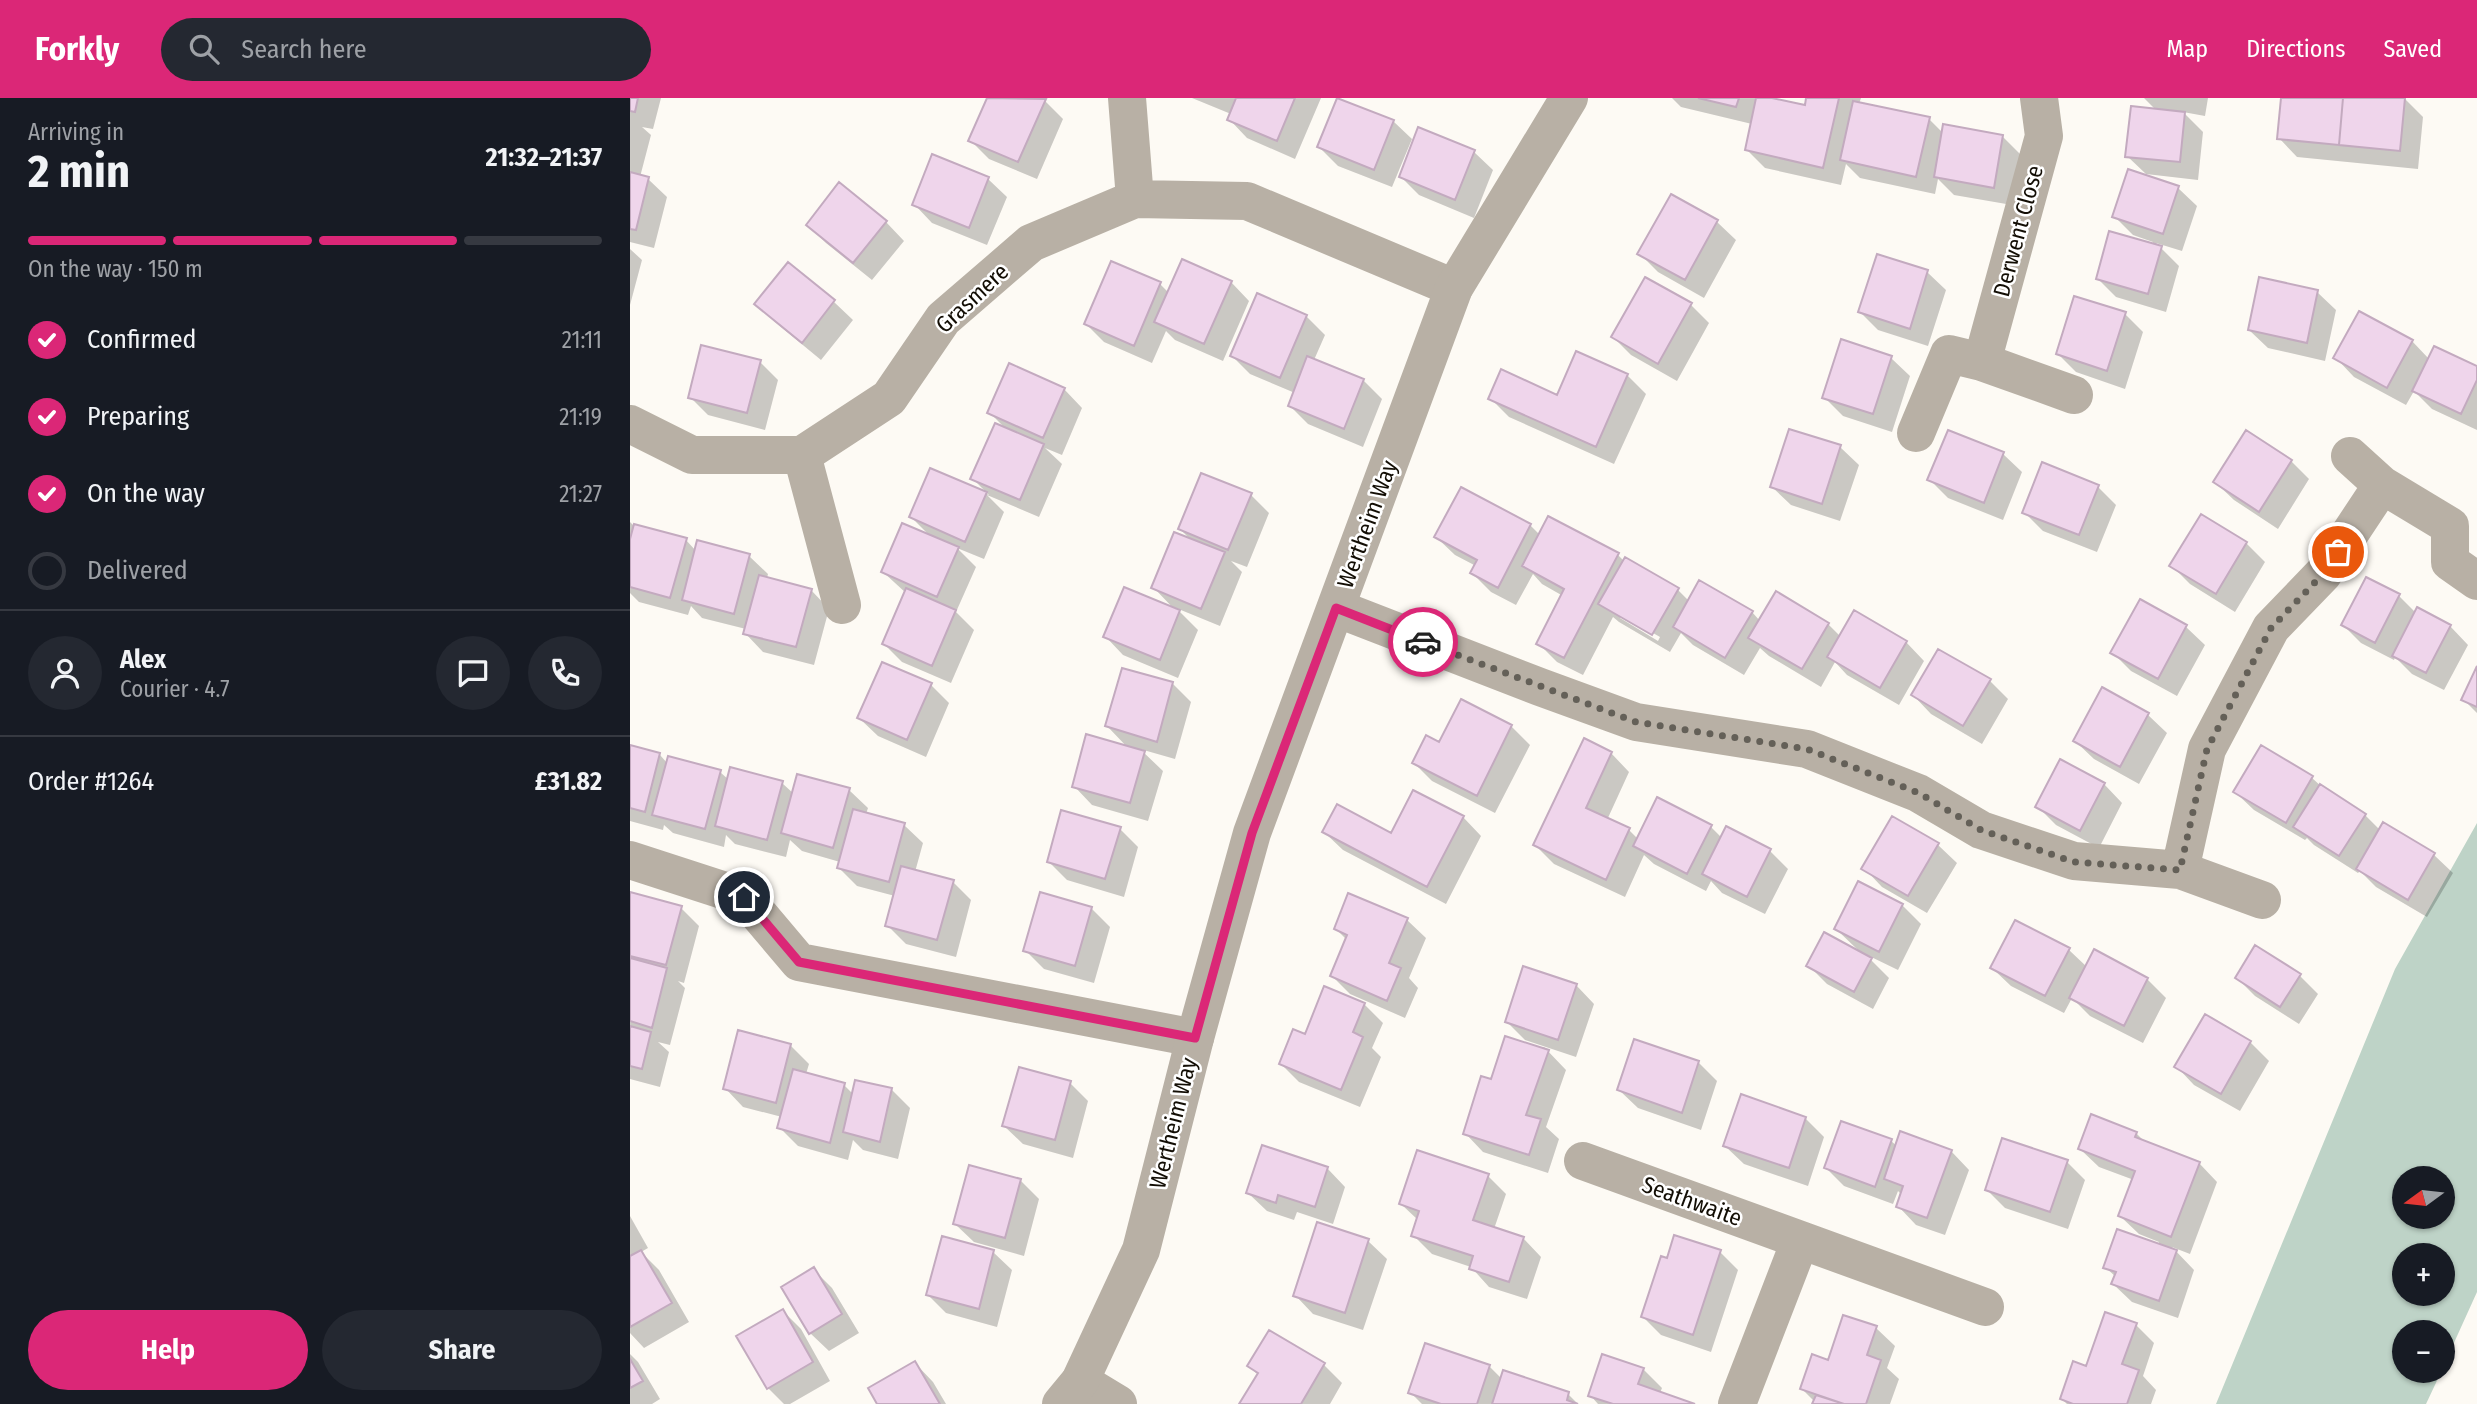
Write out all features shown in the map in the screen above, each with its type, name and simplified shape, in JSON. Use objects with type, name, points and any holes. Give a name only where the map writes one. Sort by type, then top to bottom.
[{"type":"street","points":[[1127,98],[1135,199]]},
{"type":"street","name":"Wertheim Way","points":[[1070,1392],[1141,1251],[1195,1038],[1252,833],[1454,288],[1569,98]]},
{"type":"street","name":"Derwent Close","points":[[1982,362],[2045,136],[2039,98]]},
{"type":"street","name":"Grasmere","points":[[802,456],[888,398],[943,319],[1031,243],[1135,199],[1247,201],[1454,288]]},
{"type":"street","points":[[1916,433],[1949,354],[1982,362],[2074,395]]},
{"type":"street","points":[[630,424],[692,455],[802,456],[842,605]]},
{"type":"street","points":[[2350,456],[2382,485],[2450,526],[2450,562],[2477,581]]},
{"type":"street","points":[[2180,870],[2207,749],[2271,628],[2323,574],[2382,485]]},
{"type":"street","points":[[1336,608],[1636,722],[1807,749],[1919,793],[1981,830],[2074,862],[2180,870],[2262,900]]},
{"type":"street","points":[[630,860],[744,897],[799,962],[1195,1038]]},
{"type":"street","name":"Seathwaite","points":[[1583,1161],[1985,1307]]},
{"type":"street","points":[[1737,1404],[1800,1241]]},
{"type":"street","points":[[1070,1392],[1118,1404]]},
{"type":"green space","points":[[2477,823],[2477,1292],[2455,1341],[2455,1320],[2392,1320],[2392,1383],[2436,1383],[2426,1404],[2216,1404],[2395,969]]},
{"type":"building","points":[[630,98],[638,98],[635,112],[630,111]]},
{"type":"building","points":[[987,98],[1046,99],[1018,162],[968,141]]},
{"type":"building","points":[[1236,98],[1295,98],[1277,141],[1227,120]]},
{"type":"building","points":[[1337,98],[1394,120],[1374,170],[1317,147]]},
{"type":"building","points":[[1698,98],[1739,98],[1736,107]]},
{"type":"building","points":[[1756,98],[1772,98],[1805,105],[1806,98],[1839,98],[1823,168],[1745,150]]},
{"type":"building","points":[[2281,98],[2343,98],[2339,145],[2277,139]]},
{"type":"building","points":[[2343,98],[2405,98],[2400,151],[2339,145]]},
{"type":"building","points":[[1853,101],[1930,117],[1916,177],[1840,160]]},
{"type":"building","points":[[2131,106],[2185,112],[2180,162],[2125,157]]},
{"type":"building","points":[[1943,124],[2003,135],[1994,188],[1934,177]]},
{"type":"building","points":[[1418,127],[1475,150],[1455,200],[1399,177]]},
{"type":"building","points":[[932,154],[989,177],[969,228],[912,205]]},
{"type":"building","points":[[2128,169],[2179,186],[2163,234],[2112,217]]},
{"type":"building","points":[[630,172],[649,177],[636,230],[630,229]]},
{"type":"building","points":[[839,182],[887,221],[853,263],[806,225]]},
{"type":"building","points":[[1671,194],[1718,220],[1685,280],[1637,254]]},
{"type":"building","points":[[2109,231],[2162,246],[2148,294],[2096,279]]},
{"type":"building","points":[[1877,254],[1928,270],[1910,329],[1858,312]]},
{"type":"building","points":[[1182,259],[1232,281],[1204,344],[1154,322]]},
{"type":"building","points":[[1111,261],[1161,282],[1134,346],[1084,324]]},
{"type":"building","points":[[788,262],[835,300],[802,343],[754,304]]},
{"type":"building","points":[[1645,277],[1692,303],[1658,364],[1611,337]]},
{"type":"building","points":[[2259,277],[2318,290],[2307,343],[2248,330]]},
{"type":"building","points":[[1257,293],[1307,315],[1280,378],[1230,356]]},
{"type":"building","points":[[2074,296],[2126,312],[2107,371],[2056,354]]},
{"type":"building","points":[[2359,311],[2413,340],[2387,388],[2333,358]]},
{"type":"building","points":[[1841,339],[1892,356],[1873,414],[1822,398]]},
{"type":"building","points":[[701,345],[761,360],[747,413],[688,398]]},
{"type":"building","points":[[2434,346],[2477,366],[2477,380],[2461,414],[2412,391]]},
{"type":"building","points":[[1576,351],[1628,374],[1596,447],[1488,399],[1501,369],[1557,395]]},
{"type":"building","points":[[1307,356],[1364,379],[1344,429],[1288,406]]},
{"type":"building","points":[[1009,363],[1065,388],[1043,438],[987,413]]},
{"type":"building","points":[[995,423],[1044,444],[1020,500],[970,479]]},
{"type":"building","points":[[1789,429],[1841,445],[1822,504],[1770,487]]},
{"type":"building","points":[[1948,430],[2004,452],[1984,503],[1927,480]]},
{"type":"building","points":[[2246,430],[2292,460],[2259,512],[2213,482]]},
{"type":"building","points":[[2042,462],[2099,485],[2079,535],[2022,513]]},
{"type":"building","points":[[930,468],[987,492],[965,542],[909,517]]},
{"type":"building","points":[[1201,473],[1252,493],[1228,550],[1178,529]]},
{"type":"building","points":[[1461,487],[1531,524],[1498,588],[1470,573],[1477,560],[1434,537]]},
{"type":"building","points":[[2201,514],[2247,542],[2216,594],[2169,566]]},
{"type":"building","points":[[1548,516],[1619,553],[1564,658],[1536,644],[1564,589],[1522,566]]},
{"type":"building","points":[[902,523],[959,547],[937,597],[881,572]]},
{"type":"building","points":[[634,524],[687,538],[670,598],[630,587],[630,539]]},
{"type":"building","points":[[1174,532],[1225,552],[1201,609],[1151,588]]},
{"type":"building","points":[[697,540],[750,554],[734,614],[682,600]]},
{"type":"building","points":[[1625,557],[1679,588],[1652,635],[1598,604]]},
{"type":"building","points":[[759,575],[812,589],[796,647],[743,634]]},
{"type":"building","points":[[2366,577],[2400,594],[2375,643],[2341,625]]},
{"type":"building","points":[[1699,580],[1753,611],[1725,658],[1673,627]]},
{"type":"building","points":[[1124,587],[1180,610],[1160,660],[1103,637]]},
{"type":"building","points":[[906,588],[956,610],[932,666],[882,644]]},
{"type":"building","points":[[1776,591],[1829,623],[1802,669],[1748,638]]},
{"type":"building","points":[[2140,599],[2187,625],[2158,679],[2110,653]]},
{"type":"building","points":[[2417,607],[2451,625],[2426,673],[2392,656]]},
{"type":"building","points":[[1854,610],[1907,641],[1880,688],[1827,657]]},
{"type":"building","points":[[1938,649],[1991,679],[1963,726],[1911,695]]},
{"type":"building","points":[[882,662],[932,683],[907,740],[857,718]]},
{"type":"building","points":[[2477,666],[2477,707],[2461,700]]},
{"type":"building","points":[[1122,668],[1173,682],[1157,742],[1105,726]]},
{"type":"building","points":[[2102,687],[2149,713],[2120,767],[2073,741]]},
{"type":"building","points":[[1461,699],[1512,725],[1477,796],[1412,763],[1426,735],[1439,742]]},
{"type":"building","points":[[1086,734],[1145,751],[1130,803],[1072,787]]},
{"type":"building","points":[[1584,738],[1612,752],[1586,808],[1630,828],[1606,880],[1533,845]]},
{"type":"building","points":[[630,745],[660,753],[645,812],[630,808]]},
{"type":"building","points":[[2261,745],[2313,776],[2286,823],[2233,792]]},
{"type":"building","points":[[668,756],[721,770],[705,829],[652,815]]},
{"type":"building","points":[[2060,759],[2105,783],[2080,831],[2035,807]]},
{"type":"building","points":[[730,767],[783,781],[767,840],[715,826]]},
{"type":"building","points":[[797,774],[850,788],[833,848],[781,833]]},
{"type":"building","points":[[2320,784],[2366,814],[2339,856],[2293,827]]},
{"type":"building","points":[[1413,790],[1464,816],[1427,887],[1322,832],[1337,804],[1391,833]]},
{"type":"building","points":[[1657,797],[1712,825],[1687,874],[1633,846]]},
{"type":"building","points":[[853,809],[905,823],[889,882],[837,868]]},
{"type":"building","points":[[1061,810],[1121,827],[1105,879],[1047,862]]},
{"type":"building","points":[[1892,816],[1939,843],[1908,896],[1861,869]]},
{"type":"building","points":[[2383,822],[2435,853],[2408,900],[2356,869]]},
{"type":"building","points":[[1726,826],[1771,849],[1747,897],[1702,874]]},
{"type":"building","points":[[901,866],[954,880],[937,940],[885,926]]},
{"type":"building","points":[[1858,881],[1903,904],[1879,952],[1834,929]]},
{"type":"building","points":[[630,892],[682,906],[666,965],[630,956]]},
{"type":"building","points":[[1040,892],[1092,907],[1075,966],[1023,951]]},
{"type":"building","points":[[1348,893],[1408,918],[1389,963],[1401,968],[1387,1001],[1330,976],[1347,935],[1334,929]]},
{"type":"building","points":[[2015,920],[2070,948],[2045,996],[1990,968]]},
{"type":"building","points":[[1824,932],[1872,958],[1854,992],[1806,966]]},
{"type":"building","points":[[2255,945],[2301,974],[2280,1007],[2235,978]]},
{"type":"building","points":[[2094,949],[2148,978],[2124,1026],[2069,998]]},
{"type":"building","points":[[630,958],[667,968],[652,1028],[630,1021]]},
{"type":"building","points":[[1523,966],[1577,984],[1558,1040],[1505,1022]]},
{"type":"building","points":[[1324,986],[1365,1003],[1353,1032],[1363,1037],[1341,1090],[1279,1064],[1293,1029],[1305,1034]]},
{"type":"building","points":[[2205,1014],[2251,1041],[2221,1094],[2174,1067]]},
{"type":"building","points":[[630,1026],[651,1032],[642,1069],[630,1066]]},
{"type":"building","points":[[738,1030],[791,1044],[776,1103],[723,1089]]},
{"type":"building","points":[[1505,1036],[1549,1050],[1526,1115],[1541,1119],[1529,1155],[1463,1134],[1481,1076],[1491,1079]]},
{"type":"building","points":[[1634,1039],[1699,1061],[1682,1113],[1617,1090]]},
{"type":"building","points":[[1019,1067],[1071,1081],[1055,1140],[1002,1126]]},
{"type":"building","points":[[793,1069],[845,1083],[830,1143],[777,1128]]},
{"type":"building","points":[[855,1080],[892,1088],[880,1142],[843,1132]]},
{"type":"building","points":[[1741,1094],[1806,1117],[1789,1168],[1723,1146]]},
{"type":"building","points":[[2091,1114],[2137,1132],[2135,1137],[2200,1162],[2171,1237],[2118,1216],[2135,1171],[2078,1149]]},
{"type":"building","points":[[1841,1121],[1892,1139],[1875,1187],[1824,1168]]},
{"type":"building","points":[[1900,1131],[1952,1150],[1927,1218],[1896,1207],[1903,1186],[1884,1179]]},
{"type":"building","points":[[2002,1138],[2068,1160],[2050,1212],[1985,1190]]},
{"type":"building","points":[[1262,1145],[1328,1167],[1315,1207],[1278,1195],[1276,1203],[1246,1193]]},
{"type":"building","points":[[1417,1150],[1489,1174],[1473,1220],[1524,1237],[1509,1282],[1469,1269],[1473,1256],[1411,1236],[1419,1211],[1399,1204]]},
{"type":"building","points":[[969,1165],[1021,1179],[1005,1238],[953,1224]]},
{"type":"building","points":[[1317,1222],[1369,1239],[1345,1313],[1293,1296]]},
{"type":"building","points":[[2117,1229],[2177,1250],[2159,1301],[2111,1284],[2116,1272],[2103,1268]]},
{"type":"building","points":[[1674,1235],[1721,1250],[1693,1335],[1641,1317],[1661,1256],[1667,1258]]},
{"type":"building","points":[[942,1236],[994,1250],[979,1309],[926,1295]]},
{"type":"building","points":[[641,1250],[672,1303],[630,1327],[630,1256]]},
{"type":"building","points":[[814,1267],[842,1314],[809,1334],[781,1287]]},
{"type":"building","points":[[783,1309],[813,1362],[767,1389],[736,1336]]},
{"type":"building","points":[[2105,1312],[2137,1323],[2122,1364],[2139,1370],[2127,1404],[2073,1404],[2060,1399],[2073,1361],[2086,1366]]},
{"type":"building","points":[[1843,1315],[1877,1326],[1867,1355],[1881,1360],[1866,1404],[1844,1404],[1800,1389],[1812,1354],[1828,1360]]},
{"type":"building","points":[[1269,1330],[1325,1363],[1301,1404],[1239,1404],[1258,1373],[1247,1366]]},
{"type":"building","points":[[1425,1343],[1490,1365],[1477,1404],[1441,1404],[1408,1393]]},
{"type":"building","points":[[1602,1354],[1644,1368],[1638,1384],[1695,1404],[1613,1404],[1588,1396]]},
{"type":"building","points":[[630,1359],[643,1381],[630,1388]]},
{"type":"building","points":[[915,1361],[940,1404],[877,1404],[868,1388]]},
{"type":"building","points":[[1503,1370],[1569,1392],[1567,1400],[1578,1404],[1492,1404]]},
{"type":"building","points":[[1816,1395],[1844,1404],[1812,1404]]},
{"type":"way so far","points":[[1423,642],[1636,722],[1807,749],[1919,793],[1981,830],[2074,862],[2180,870],[2207,749],[2271,628],[2323,574],[2338,552]]},
{"type":"route","points":[[744,897],[799,962],[1195,1038],[1252,833],[1336,608],[1423,642]]}]
